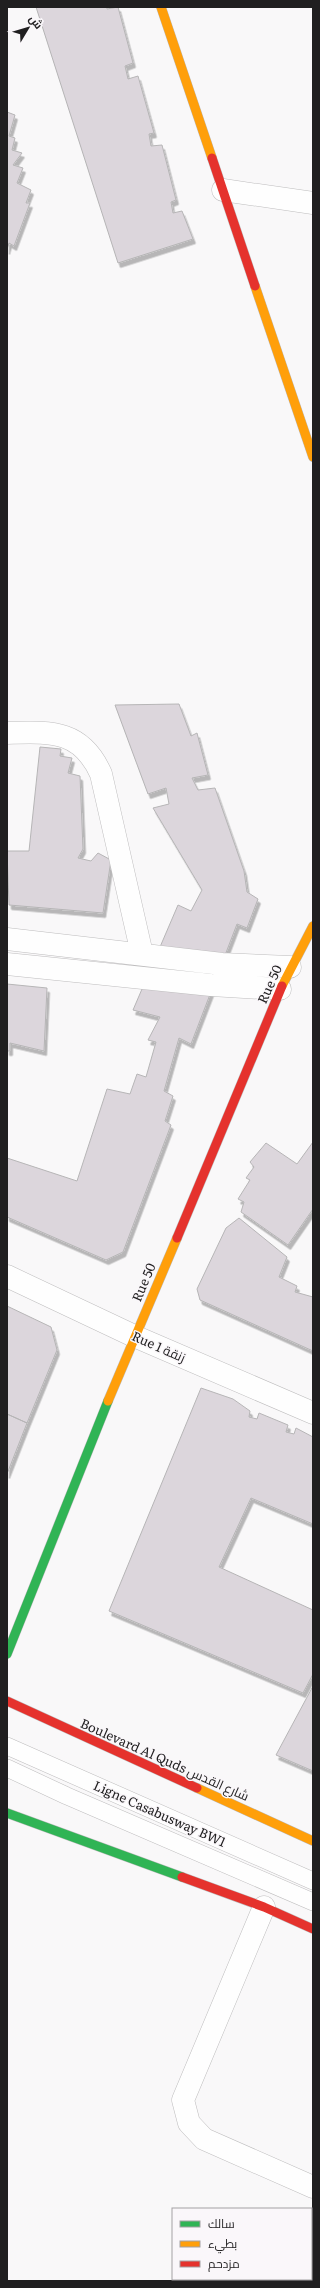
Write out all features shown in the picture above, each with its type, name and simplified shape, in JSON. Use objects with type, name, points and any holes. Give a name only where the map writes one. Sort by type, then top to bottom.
[{"type":"street","points":[[161,7],[313,457]]},
{"type":"street","points":[[224,190],[313,203]]},
{"type":"street","points":[[7,732],[57,733],[79,744],[96,763],[101,774],[142,954]]},
{"type":"street","name":"Rue 50","points":[[7,1654],[134,1336],[208,1165],[280,989],[290,967],[313,926]]},
{"type":"street","points":[[7,939],[222,964],[290,967]]},
{"type":"street","points":[[7,964],[211,985],[280,989]]},
{"type":"street","name":"Rue 1 زنقة","points":[[7,1276],[134,1336],[313,1413]]},
{"type":"street","name":"Boulevard Al Quds شارع القدس","points":[[7,1701],[313,1841]]},
{"type":"street","points":[[7,1813],[264,1907],[313,1928]]},
{"type":"street","points":[[264,1907],[183,2100],[189,2123],[204,2139],[313,2187]]},
{"type":"lane","name":"Ligne Casabusway BW1","points":[[7,1746],[313,1881]]},
{"type":"lane","name":"Ligne Casabusway BW1","points":[[7,1768],[67,1796],[313,1902]]},
{"type":"building","points":[[36,7],[107,7],[107,9],[118,7],[133,63],[125,66],[128,79],[138,76],[154,133],[149,134],[151,146],[162,145],[176,200],[171,202],[173,213],[182,211],[193,239],[118,263]]},
{"type":"building","points":[[7,112],[15,115],[9,136],[15,138],[12,150],[22,153],[13,165],[23,168],[17,183],[31,190],[26,203],[30,203],[14,246],[9,243],[7,250]]},
{"type":"building","points":[[179,704],[191,736],[197,733],[208,775],[192,778],[198,790],[215,788],[244,871],[247,892],[258,899],[247,928],[237,924],[191,1044],[179,1038],[164,1091],[173,1096],[165,1121],[171,1125],[123,1252],[106,1260],[7,1217],[7,1158],[77,1181],[107,1089],[130,1094],[137,1074],[146,1077],[156,1042],[148,1040],[160,1017],[133,1010],[178,905],[191,911],[202,890],[153,808],[169,804],[166,788],[148,794],[115,705]]},
{"type":"building","points":[[40,747],[61,749],[60,756],[72,758],[68,773],[80,776],[83,849],[78,858],[91,861],[98,853],[111,860],[103,913],[9,905],[7,851],[29,851]]},
{"type":"building","points":[[7,984],[47,988],[44,1051],[10,1043],[10,1051],[7,1051]]},
{"type":"building","points":[[313,1142],[313,1209],[288,1245],[241,1212],[244,1202],[238,1199],[250,1180],[246,1178],[254,1167],[250,1162],[266,1143],[297,1164]]},
{"type":"building","points":[[239,1218],[287,1257],[279,1277],[297,1286],[295,1292],[313,1297],[313,1351],[200,1300],[197,1289],[226,1228]]},
{"type":"building","points":[[7,1306],[51,1327],[57,1350],[27,1423],[7,1414]]},
{"type":"building","points":[[201,1388],[233,1399],[250,1411],[249,1417],[257,1419],[259,1413],[288,1425],[286,1432],[294,1434],[296,1428],[313,1437],[313,1524],[251,1498],[219,1567],[313,1610],[313,1674],[303,1693],[109,1611]]},
{"type":"building","points":[[7,1414],[27,1423],[7,1474]]},
{"type":"building","points":[[313,1686],[313,1771],[276,1755]]},
{"type":"traffic: fast","points":[[7,1654],[108,1401]]},
{"type":"traffic: fast","points":[[7,1813],[182,1877]]},
{"type":"traffic: slow","points":[[161,7],[212,158]]},
{"type":"traffic: slow","points":[[255,286],[313,457]]},
{"type":"traffic: slow","points":[[282,986],[313,926]]},
{"type":"traffic: slow","points":[[108,1401],[177,1238]]},
{"type":"traffic: slow","points":[[197,1788],[313,1841]]},
{"type":"traffic: jam","points":[[212,158],[255,286]]},
{"type":"traffic: jam","points":[[177,1238],[282,986]]},
{"type":"traffic: jam","points":[[7,1701],[197,1788]]},
{"type":"traffic: jam","points":[[182,1877],[264,1907],[313,1929]]}]
